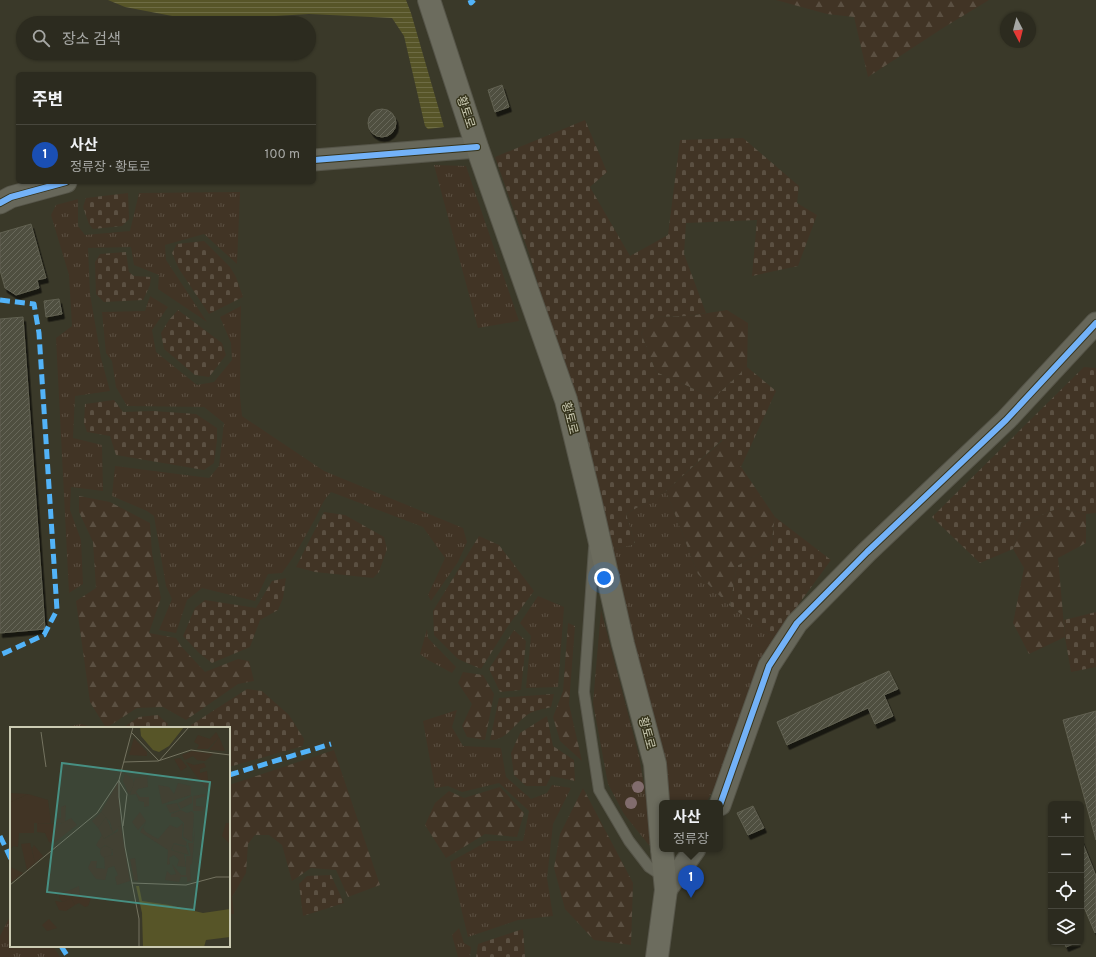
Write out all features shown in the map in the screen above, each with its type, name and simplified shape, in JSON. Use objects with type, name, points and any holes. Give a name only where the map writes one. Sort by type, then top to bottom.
[{"type":"main road","name":"황토로","points":[[429,0],[477,147],[566,400],[623,644],[655,764],[659,813]]},
{"type":"main road","name":"황토로","points":[[657,957],[665,884],[662,852]]},
{"type":"street","points":[[316,160],[477,147]]},
{"type":"street","points":[[0,203],[11,197],[59,184]]},
{"type":"street","points":[[722,800],[769,666],[797,623],[867,552],[1006,420],[1096,323]]},
{"type":"street","points":[[665,884],[692,852]]},
{"type":"lane","points":[[596,526],[584,692],[599,790],[629,841],[649,867],[665,884]]},
{"type":"green space","points":[[776,0],[989,0],[868,77],[854,17],[827,14]]},
{"type":"green space","points":[[585,120],[607,172],[590,187],[630,256],[668,235],[680,140],[743,138],[799,186],[797,203],[817,215],[798,266],[752,276],[757,220],[686,223],[684,254],[706,313],[688,316],[654,317],[641,333],[656,372],[714,398],[747,367],[776,391],[741,467],[722,440],[666,491],[626,514],[635,544],[612,550],[530,256],[495,157]]},
{"type":"green space","points":[[434,165],[466,166],[519,321],[478,328]]},
{"type":"green space","points":[[240,192],[237,264],[204,234],[165,245],[166,260],[207,322],[158,289],[159,275],[134,265],[131,247],[88,248],[90,294],[101,358],[110,391],[75,396],[73,438],[102,445],[103,491],[71,487],[70,510],[81,540],[83,584],[69,593],[56,338],[72,326],[69,275],[51,215],[56,205],[78,199],[78,226],[85,235],[130,231],[139,193]]},
{"type":"green space","points":[[128,193],[129,219],[122,226],[93,229],[89,224],[83,207],[86,198]]},
{"type":"green space","points":[[204,241],[230,267],[236,277],[243,297],[209,314],[179,269],[172,253],[177,244]]},
{"type":"green space","points":[[126,252],[129,272],[134,276],[151,277],[150,285],[143,300],[104,302],[96,294],[95,262],[100,254]]},
{"type":"green space","points":[[150,296],[168,307],[152,330],[156,352],[197,385],[214,382],[232,360],[231,343],[220,317],[241,306],[240,396],[242,416],[324,471],[463,528],[467,542],[458,562],[431,601],[428,595],[445,558],[423,527],[331,492],[324,501],[304,540],[287,567],[282,573],[268,574],[255,601],[202,588],[187,600],[176,633],[159,630],[172,599],[166,586],[154,516],[147,511],[112,496],[115,466],[209,478],[219,466],[224,423],[204,407],[127,406],[116,387],[112,361],[106,353],[102,312],[145,311]]},
{"type":"green space","points":[[178,310],[222,343],[226,355],[209,377],[195,375],[164,349],[161,333],[169,320]]},
{"type":"green space","points":[[727,310],[748,323],[747,367],[714,398],[656,372],[641,333],[654,317],[689,316]]},
{"type":"green space","points":[[1084,367],[1096,368],[1096,513],[1086,514],[1059,508],[1021,523],[1013,549],[980,563],[932,517]]},
{"type":"green space","points":[[114,400],[123,412],[153,411],[196,414],[217,428],[214,463],[204,470],[116,455],[110,436],[87,432],[84,423],[85,404]]},
{"type":"green space","points":[[723,440],[775,517],[771,547],[737,566],[730,606],[698,574],[666,491]]},
{"type":"green space","points":[[666,491],[698,574],[730,606],[774,638],[720,777],[708,800],[665,800],[657,739],[612,550],[635,544],[626,514]]},
{"type":"green space","points":[[79,496],[110,502],[150,523],[152,553],[161,598],[149,633],[176,638],[181,646],[205,672],[238,659],[249,661],[254,681],[238,684],[186,720],[163,707],[137,708],[105,727],[90,702],[76,601],[96,588],[93,542],[79,512]]},
{"type":"green space","points":[[1059,508],[1086,514],[1086,543],[1058,558],[1065,637],[1029,654],[1013,623],[1024,568],[1013,549],[1021,523]]},
{"type":"green space","points":[[324,512],[345,515],[384,537],[387,549],[379,572],[373,578],[315,572],[296,567]]},
{"type":"green space","points":[[775,517],[831,560],[774,638],[730,606],[737,566],[771,547]]},
{"type":"green space","points":[[479,536],[499,545],[534,591],[508,626],[481,669],[458,659],[434,635],[433,611]]},
{"type":"green space","points":[[286,578],[283,598],[278,610],[260,620],[250,647],[212,663],[199,653],[183,636],[195,608],[205,600],[256,608],[272,581]]},
{"type":"green space","points":[[538,596],[564,607],[558,687],[526,688],[531,636],[520,623]]},
{"type":"green space","points":[[601,610],[639,756],[655,851],[624,814],[608,784],[593,703]]},
{"type":"green space","points":[[1096,612],[1096,667],[1071,672],[1065,637],[1064,620]]},
{"type":"green space","points":[[568,623],[575,626],[569,704],[582,761],[560,741],[553,717],[563,691]]},
{"type":"green space","points":[[427,629],[428,638],[456,667],[452,673],[420,654]]},
{"type":"green space","points":[[514,630],[526,641],[521,690],[500,692],[489,669]]},
{"type":"green space","points":[[463,672],[483,675],[494,694],[485,740],[467,737],[462,726],[472,704],[458,683]]},
{"type":"green space","points":[[247,689],[262,691],[289,715],[304,739],[303,746],[230,767],[230,727],[191,727],[191,725]]},
{"type":"green space","points":[[554,694],[551,707],[530,713],[506,734],[490,740],[499,698]]},
{"type":"green space","points":[[457,710],[452,727],[463,746],[501,748],[506,777],[531,799],[547,793],[552,785],[571,788],[553,824],[547,878],[553,916],[518,920],[468,937],[450,862],[488,841],[523,841],[529,811],[499,783],[462,792],[448,786],[435,788],[423,721]]},
{"type":"green space","points":[[158,715],[168,724],[166,727],[124,727],[139,717]]},
{"type":"green space","points":[[547,716],[553,746],[574,760],[575,781],[551,776],[546,786],[526,786],[514,775],[511,753],[520,733]]},
{"type":"green space","points":[[81,724],[92,727],[67,727]]},
{"type":"green space","points":[[334,750],[380,885],[348,897],[336,870],[311,868],[292,881],[282,845],[269,835],[255,835],[248,844],[246,873],[232,897],[234,914],[230,914],[230,785]]},
{"type":"green space","points":[[500,787],[524,813],[517,837],[485,834],[446,858],[425,825],[435,803],[449,791],[464,798]]},
{"type":"green space","points":[[583,788],[633,883],[631,945],[594,940],[565,909],[554,868],[560,834]]},
{"type":"green space","points":[[331,875],[344,903],[303,916],[299,884],[307,876]]},
{"type":"green space","points":[[10,916],[10,947],[54,947],[60,957],[0,957],[0,936]]},
{"type":"green space","points":[[459,928],[464,943],[471,947],[470,957],[458,957],[452,935]]},
{"type":"green space","points":[[523,929],[525,957],[476,957],[478,944]]},
{"type":"shaded area","points":[[108,0],[406,0],[444,127],[428,129],[425,126],[404,36],[392,18],[309,14],[276,16],[172,16],[125,7]]},
{"type":"building","points":[[502,85],[509,107],[495,112],[488,90]]},
{"type":"building","points":[[382,109],[392,113],[396,123],[392,133],[382,137],[372,133],[368,123],[372,113]]},
{"type":"building","points":[[31,224],[46,278],[37,280],[39,288],[16,295],[5,288],[0,270],[0,233]]},
{"type":"building","points":[[59,299],[62,314],[46,317],[44,301]]},
{"type":"building","points":[[23,317],[45,629],[0,633],[0,319]]},
{"type":"building","points":[[889,671],[898,689],[884,695],[893,716],[875,724],[868,708],[787,745],[777,722]]},
{"type":"building","points":[[1096,711],[1096,840],[1063,720]]},
{"type":"building","points":[[753,806],[764,828],[748,835],[737,813]]},
{"type":"building","points":[[1084,846],[1096,876],[1095,933],[1084,907]]},
{"type":"marked path","points":[[470,0],[471,3],[474,0]]},
{"type":"marked path","points":[[0,300],[34,304],[39,333],[57,610],[44,635],[0,655]]},
{"type":"marked path","points":[[230,775],[331,744]]},
{"type":"marked path","points":[[0,836],[10,857]]},
{"type":"marked path","points":[[62,947],[68,957]]},
{"type":"cycle path","points":[[316,160],[477,147]]},
{"type":"cycle path","points":[[0,203],[11,197],[59,184]]},
{"type":"cycle path","points":[[722,800],[769,666],[797,623],[867,552],[1006,420],[1096,323]]},
{"type":"place","name":"사산","points":[[691,898]]}]
